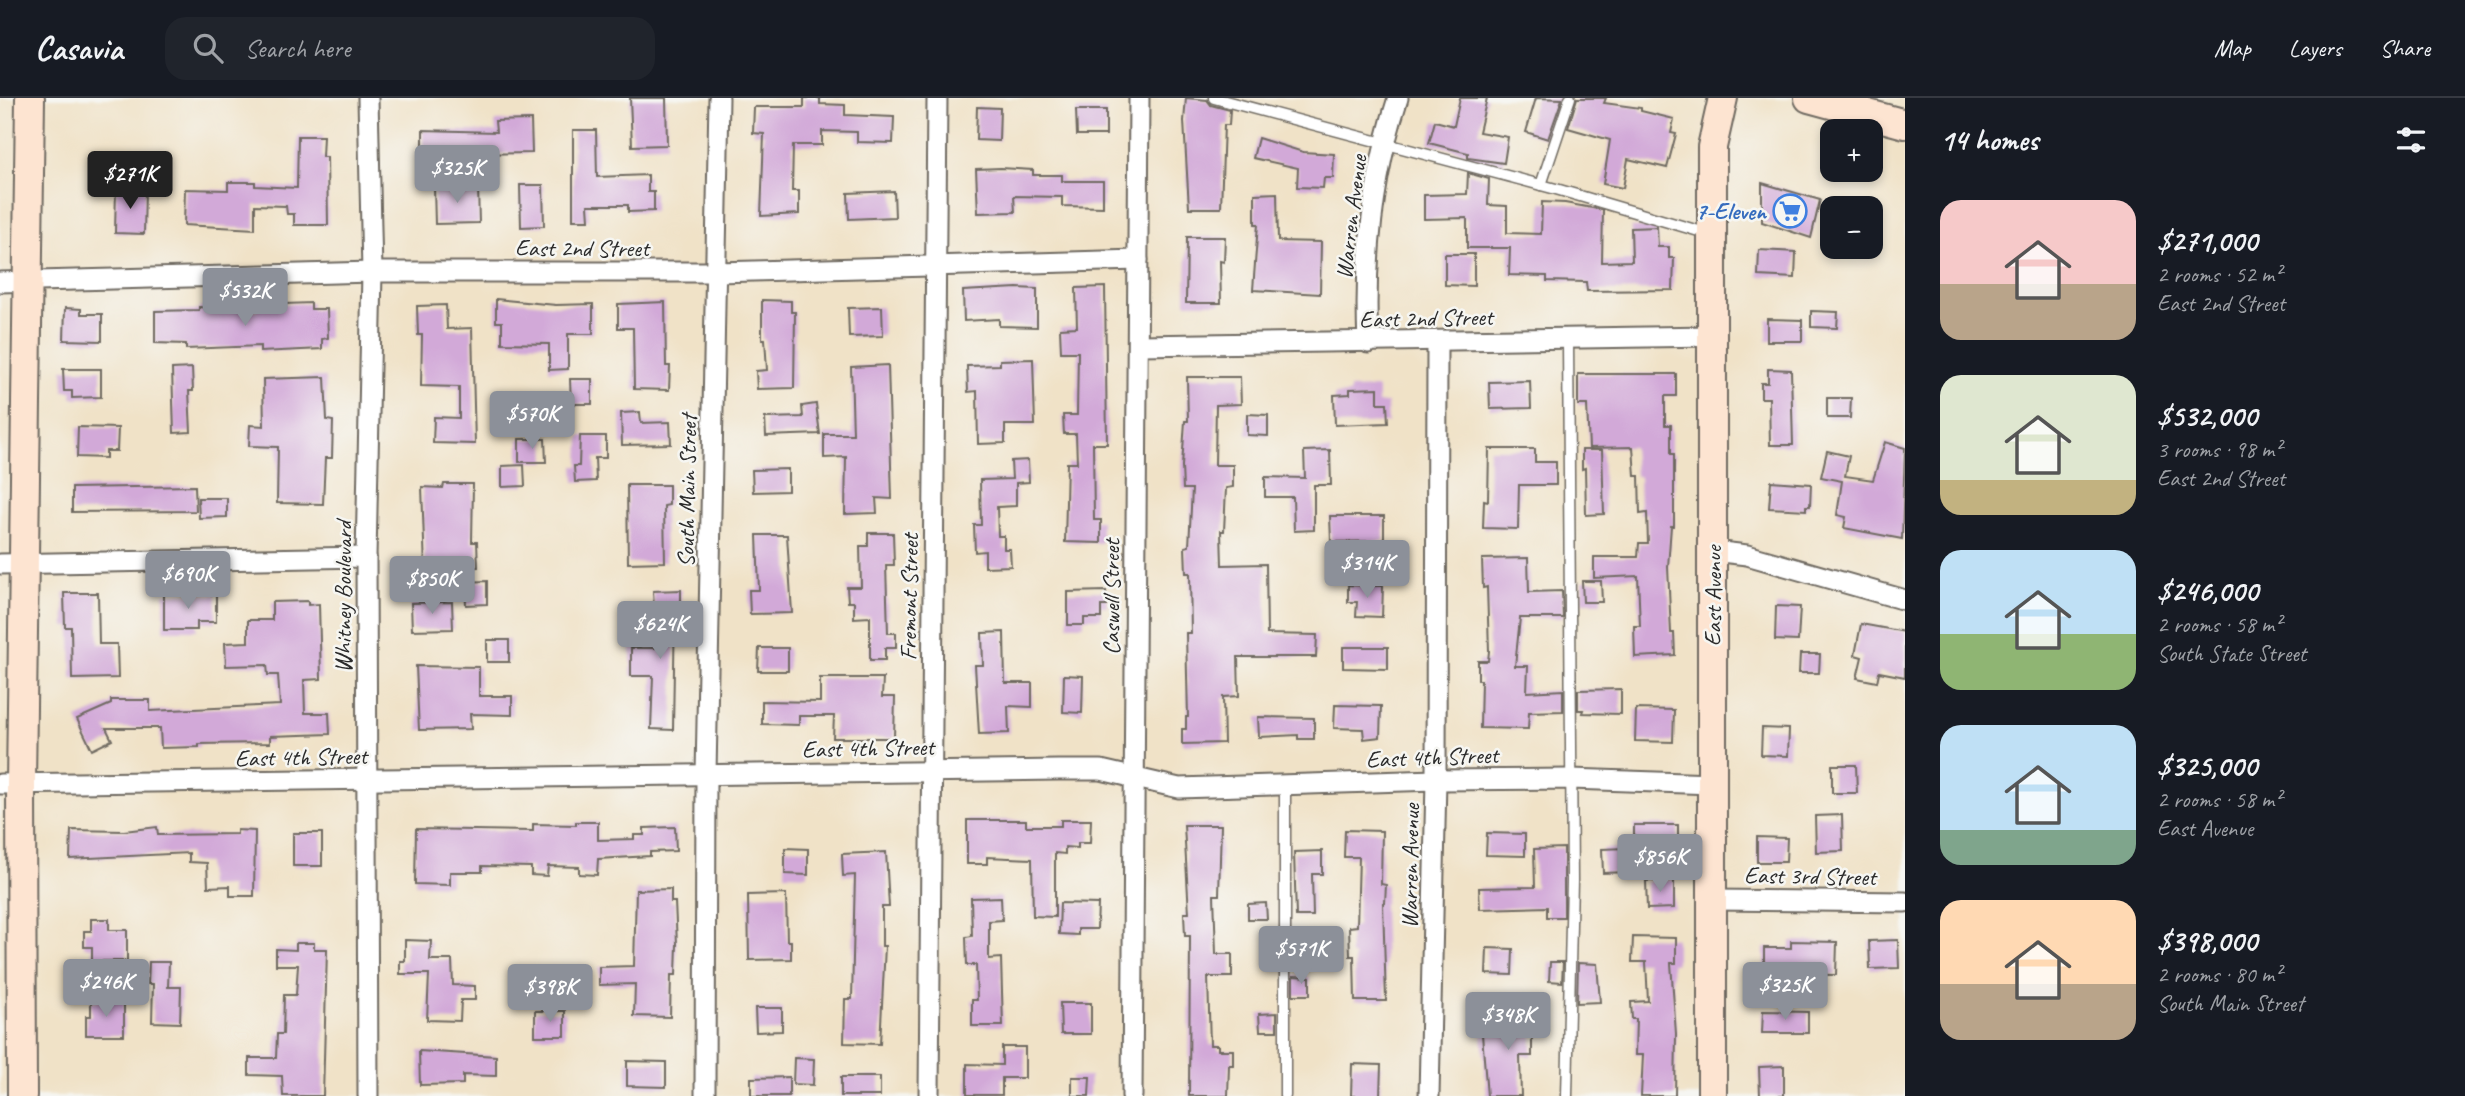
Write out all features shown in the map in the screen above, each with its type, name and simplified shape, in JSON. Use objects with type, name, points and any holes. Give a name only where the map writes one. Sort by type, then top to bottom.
[{"type":"main road","points":[[22,1096],[11,784],[13,282],[30,98]]},
{"type":"main road","name":"East Avenue","points":[[1712,1096],[1712,147],[1723,98]]},
{"type":"main road","points":[[1809,98],[1905,124]]},
{"type":"street","name":"Whitney Boulevard","points":[[368,98],[372,272],[366,557],[368,1096]]},
{"type":"street","name":"South Main Street","points":[[705,1096],[706,774],[719,98]]},
{"type":"street","name":"Fremont Street","points":[[929,1096],[937,98]]},
{"type":"street","name":"Caswell Street","points":[[1132,1096],[1140,345],[1139,98]]},
{"type":"street","name":"Warren Avenue","points":[[1368,343],[1366,260],[1385,142],[1398,98]]},
{"type":"street","name":"East 2nd Street","points":[[13,282],[372,272],[717,272],[1138,260]]},
{"type":"street","name":"East 2nd Street","points":[[1140,345],[1568,341],[1712,336]]},
{"type":"street","name":"Warren Avenue","points":[[1429,1096],[1436,780],[1437,343]]},
{"type":"street","points":[[1713,551],[1737,552],[1905,600]]},
{"type":"street","points":[[12,564],[366,557]]},
{"type":"street","name":"East 4th Street","points":[[11,784],[1101,770],[1179,788],[1285,787],[1436,780],[1571,779],[1713,783]]},
{"type":"street","name":"East 3rd Street","points":[[1714,900],[1905,902]]},
{"type":"lane","points":[[1214,98],[1385,142],[1713,235]]},
{"type":"lane","points":[[1541,185],[1570,98]]},
{"type":"lane","points":[[1567,1096],[1571,779],[1568,341]]},
{"type":"lane","points":[[1285,787],[1285,1096]]},
{"type":"building","points":[[630,98],[666,98],[667,145],[632,146]]},
{"type":"building","points":[[804,98],[820,98],[820,104],[845,105],[845,115],[894,117],[893,143],[857,142],[857,132],[822,131],[822,145],[793,145],[792,191],[799,191],[799,214],[761,216],[764,134],[753,133],[754,107],[804,107]]},
{"type":"building","points":[[1186,98],[1207,100],[1211,105],[1230,110],[1229,125],[1224,125],[1221,208],[1189,208],[1184,121]]},
{"type":"building","points":[[1460,98],[1487,98],[1479,132],[1508,137],[1504,163],[1468,158],[1468,153],[1429,143],[1435,121],[1454,126]]},
{"type":"building","points":[[1536,98],[1562,99],[1548,139],[1526,132]]},
{"type":"building","points":[[1577,98],[1606,98],[1604,103],[1641,108],[1641,111],[1674,119],[1671,133],[1676,134],[1667,168],[1628,159],[1623,188],[1603,184],[1610,140],[1568,128]]},
{"type":"building","points":[[977,107],[1000,108],[999,141],[976,140]]},
{"type":"building","points":[[1076,110],[1106,110],[1106,135],[1077,135]]},
{"type":"building","points":[[531,120],[532,153],[476,154],[476,160],[431,158],[431,148],[423,147],[423,130],[496,132],[495,121]]},
{"type":"building","points":[[573,130],[596,130],[597,177],[648,175],[648,192],[654,192],[654,211],[628,212],[628,205],[588,205],[589,220],[573,220]]},
{"type":"building","points":[[298,136],[323,136],[322,157],[327,157],[328,225],[294,225],[294,214],[287,214],[286,206],[255,205],[255,229],[184,225],[185,189],[228,190],[228,182],[255,182],[255,186],[297,188]]},
{"type":"building","points":[[1258,138],[1303,152],[1334,154],[1333,178],[1324,178],[1323,188],[1297,187],[1298,168],[1253,158]]},
{"type":"building","points":[[976,169],[1033,170],[1033,175],[1062,175],[1062,181],[1103,181],[1103,207],[1062,206],[1062,197],[1014,196],[1015,212],[978,213]]},
{"type":"building","points":[[1468,173],[1489,179],[1488,205],[1507,206],[1507,233],[1541,234],[1542,202],[1603,210],[1602,262],[1632,261],[1631,228],[1657,227],[1658,247],[1669,247],[1669,258],[1674,258],[1673,290],[1587,291],[1586,282],[1547,281],[1547,276],[1509,275],[1510,248],[1467,248],[1467,218],[1424,219],[1424,195],[1467,194]]},
{"type":"building","name":"7-Eleven","points":[[1762,183],[1820,200],[1811,238],[1762,222]]},
{"type":"building","points":[[520,185],[543,185],[544,226],[521,227]]},
{"type":"building","points":[[478,186],[479,223],[435,224],[434,187]]},
{"type":"building","points":[[116,188],[145,189],[144,234],[115,233]]},
{"type":"building","points":[[894,191],[895,217],[849,219],[848,193]]},
{"type":"building","points":[[1277,193],[1278,241],[1321,242],[1320,294],[1253,290],[1258,224],[1255,224],[1255,194]]},
{"type":"building","points":[[1187,237],[1225,237],[1224,262],[1220,261],[1221,303],[1186,303]]},
{"type":"building","points":[[1759,250],[1796,252],[1795,278],[1758,276]]},
{"type":"building","points":[[1445,254],[1474,254],[1474,286],[1445,285]]},
{"type":"building","points":[[1105,287],[1107,444],[1093,444],[1094,520],[1101,520],[1101,543],[1065,542],[1067,463],[1077,463],[1076,434],[1064,434],[1063,415],[1077,415],[1078,352],[1061,352],[1060,328],[1077,327],[1076,288]]},
{"type":"building","points":[[1037,289],[1037,327],[999,326],[999,319],[964,321],[963,291]]},
{"type":"building","points":[[496,299],[556,305],[593,304],[593,334],[568,334],[568,369],[549,370],[549,344],[502,343],[502,322],[496,322]]},
{"type":"building","points":[[762,300],[791,301],[791,312],[795,312],[794,388],[757,389],[756,371],[767,370],[765,339],[762,339]]},
{"type":"building","points":[[665,302],[669,390],[634,389],[633,328],[618,328],[618,304]]},
{"type":"building","points":[[311,303],[311,309],[327,309],[328,338],[322,339],[322,349],[260,352],[260,346],[186,349],[186,344],[155,343],[155,311],[199,310],[199,307],[257,310],[257,305]]},
{"type":"building","points":[[446,305],[447,329],[472,328],[475,444],[433,443],[434,417],[459,418],[459,387],[421,386],[422,335],[418,335],[417,306]]},
{"type":"building","points":[[882,307],[883,336],[849,337],[848,308]]},
{"type":"building","points":[[65,308],[81,309],[81,314],[102,314],[102,341],[64,340]]},
{"type":"building","points":[[1811,311],[1838,312],[1837,328],[1811,327]]},
{"type":"building","points":[[1767,319],[1802,320],[1802,341],[1767,341]]},
{"type":"building","points":[[1033,359],[1035,425],[1005,425],[1005,443],[978,444],[977,391],[968,392],[967,366],[1000,365],[1000,360]]},
{"type":"building","points":[[888,365],[892,499],[876,498],[877,513],[845,514],[846,457],[824,458],[824,434],[853,434],[851,367]]},
{"type":"building","points":[[192,368],[193,391],[189,391],[191,432],[174,433],[172,369]]},
{"type":"building","points":[[63,369],[101,369],[101,397],[72,398],[72,391],[64,391]]},
{"type":"building","points":[[1768,369],[1791,370],[1793,445],[1770,445],[1769,398],[1761,398],[1761,383],[1768,383]]},
{"type":"building","points":[[1578,374],[1676,374],[1676,396],[1665,396],[1665,425],[1671,425],[1671,454],[1674,454],[1674,526],[1671,526],[1668,567],[1671,633],[1674,633],[1675,655],[1635,657],[1634,626],[1640,626],[1638,576],[1594,578],[1594,557],[1638,557],[1639,543],[1648,543],[1647,513],[1640,514],[1639,476],[1635,476],[1633,447],[1589,448],[1587,405],[1578,405]]},
{"type":"building","points":[[325,377],[327,420],[333,421],[332,458],[325,458],[323,504],[277,503],[278,447],[249,446],[250,425],[264,426],[263,379]]},
{"type":"building","points":[[1187,377],[1240,377],[1241,404],[1216,405],[1215,465],[1233,465],[1233,487],[1226,488],[1224,531],[1221,531],[1222,565],[1266,564],[1267,634],[1317,635],[1316,657],[1238,657],[1239,696],[1223,697],[1224,743],[1182,744],[1182,729],[1186,729],[1188,717],[1186,633],[1191,633],[1190,573],[1186,573],[1185,547],[1189,546],[1192,489],[1183,489],[1182,466],[1185,421],[1188,421]]},
{"type":"building","points":[[570,379],[592,379],[592,404],[571,404]]},
{"type":"building","points":[[1530,381],[1531,408],[1490,409],[1489,382]]},
{"type":"building","points":[[1378,388],[1378,403],[1387,403],[1388,423],[1335,425],[1334,395],[1350,394],[1350,389]]},
{"type":"building","points":[[1827,398],[1851,398],[1850,418],[1827,418]]},
{"type":"building","points":[[816,404],[820,434],[766,436],[765,418],[803,417],[802,406]]},
{"type":"building","points":[[640,412],[641,423],[670,422],[671,444],[622,445],[621,413]]},
{"type":"building","points":[[1247,414],[1268,415],[1268,436],[1247,435]]},
{"type":"building","points":[[78,427],[118,428],[117,451],[106,451],[106,458],[77,457]]},
{"type":"building","points":[[580,436],[606,436],[606,458],[595,458],[596,481],[575,482],[574,466],[579,466]]},
{"type":"building","points":[[519,439],[545,439],[546,462],[519,462]]},
{"type":"building","points":[[1885,442],[1905,448],[1902,539],[1844,528],[1846,517],[1837,515],[1842,481],[1821,477],[1827,451],[1849,456],[1845,476],[1873,480]]},
{"type":"building","points":[[1489,449],[1535,449],[1535,462],[1556,462],[1556,485],[1519,485],[1518,529],[1483,528],[1484,500],[1488,501]]},
{"type":"building","points":[[1330,450],[1331,485],[1314,485],[1314,530],[1294,531],[1293,497],[1265,497],[1265,477],[1305,478],[1304,451]]},
{"type":"building","points":[[1582,450],[1602,450],[1604,514],[1586,515]]},
{"type":"building","points":[[1028,460],[1029,482],[1016,483],[1016,506],[997,507],[998,536],[1004,536],[1004,549],[1010,549],[1011,566],[985,567],[985,551],[975,552],[974,525],[981,525],[980,480],[1012,479],[1011,461]]},
{"type":"building","points":[[524,465],[525,486],[502,487],[502,466]]},
{"type":"building","points":[[788,469],[788,491],[753,492],[752,470]]},
{"type":"building","points":[[1771,481],[1811,484],[1810,506],[1806,506],[1806,510],[1769,508]]},
{"type":"building","points":[[444,484],[473,484],[472,542],[477,542],[478,567],[425,569],[422,487],[443,488]]},
{"type":"building","points":[[627,485],[669,485],[669,505],[664,506],[665,562],[628,563]]},
{"type":"building","points":[[195,486],[196,511],[72,512],[72,488]]},
{"type":"building","points":[[198,498],[227,498],[227,517],[199,518]]},
{"type":"building","points":[[1330,516],[1384,516],[1384,541],[1331,542]]},
{"type":"building","points":[[868,533],[893,533],[894,565],[886,565],[888,633],[896,633],[896,648],[885,648],[885,660],[870,660],[870,617],[854,618],[854,602],[848,602],[847,587],[861,587],[860,546],[868,546]]},
{"type":"building","points":[[757,535],[787,535],[792,613],[750,614],[749,590],[759,590]]},
{"type":"building","points":[[1528,558],[1529,592],[1562,591],[1563,618],[1520,618],[1515,666],[1528,666],[1527,692],[1563,690],[1563,711],[1529,712],[1528,729],[1480,728],[1481,680],[1478,680],[1478,661],[1488,661],[1489,651],[1487,587],[1483,588],[1482,559]]},
{"type":"building","points":[[487,581],[487,604],[466,605],[465,582]]},
{"type":"building","points":[[1582,581],[1601,581],[1602,602],[1583,602]]},
{"type":"building","points":[[1348,585],[1383,586],[1382,617],[1356,616],[1357,602],[1348,602]]},
{"type":"building","points":[[681,590],[681,606],[675,606],[673,730],[651,729],[653,676],[631,676],[631,648],[659,648],[658,609],[654,609],[653,591]]},
{"type":"building","points":[[1106,591],[1107,606],[1101,606],[1101,618],[1084,618],[1084,625],[1068,625],[1068,592]]},
{"type":"building","points":[[64,593],[98,593],[99,644],[117,644],[118,678],[72,679],[71,627],[65,627]]},
{"type":"building","points":[[164,593],[216,595],[216,622],[197,622],[197,630],[164,630]]},
{"type":"building","points":[[308,601],[308,605],[319,604],[321,679],[304,680],[305,713],[329,713],[330,734],[270,736],[270,743],[199,744],[199,747],[161,748],[160,728],[106,728],[112,740],[92,750],[77,719],[111,704],[111,700],[150,700],[150,711],[280,705],[278,675],[268,675],[267,665],[226,666],[225,643],[248,642],[248,620],[272,620],[272,602]]},
{"type":"building","points":[[452,602],[453,629],[412,630],[411,603]]},
{"type":"building","points":[[1776,606],[1800,607],[1798,641],[1775,640]]},
{"type":"building","points":[[1861,624],[1905,632],[1905,677],[1879,672],[1877,682],[1857,678],[1862,657],[1855,655]]},
{"type":"building","points":[[1004,632],[1005,683],[1032,683],[1032,707],[1008,706],[1009,733],[979,734],[975,665],[983,665],[982,633]]},
{"type":"building","points":[[487,640],[509,640],[509,662],[487,662]]},
{"type":"building","points":[[1343,647],[1388,647],[1388,669],[1343,668]]},
{"type":"building","points":[[759,648],[788,648],[788,671],[758,671]]},
{"type":"building","points":[[1800,654],[1820,654],[1819,673],[1799,673]]},
{"type":"building","points":[[416,666],[479,667],[479,696],[512,696],[512,715],[470,714],[471,729],[419,730]]},
{"type":"building","points":[[1064,675],[1083,676],[1082,713],[1063,712]]},
{"type":"building","points":[[820,678],[883,678],[882,697],[895,697],[894,738],[833,738],[834,716],[799,716],[799,725],[762,724],[762,701],[820,702]]},
{"type":"building","points":[[1621,689],[1621,714],[1582,713],[1583,710],[1578,710],[1578,690]]},
{"type":"building","points":[[1335,705],[1381,706],[1380,737],[1364,739],[1363,729],[1334,728]]},
{"type":"building","points":[[1636,709],[1674,710],[1673,742],[1635,741]]},
{"type":"building","points":[[1258,717],[1314,718],[1314,739],[1298,739],[1298,735],[1259,737]]},
{"type":"building","points":[[1762,728],[1789,729],[1788,756],[1761,755]]},
{"type":"building","points":[[1832,765],[1856,765],[1857,793],[1832,793]]},
{"type":"building","points":[[1842,815],[1843,851],[1816,852],[1815,816]]},
{"type":"building","points":[[967,820],[1026,820],[1026,826],[1061,826],[1061,820],[1091,820],[1090,843],[1078,843],[1078,848],[1065,847],[1065,854],[1055,853],[1055,917],[1033,916],[1032,859],[987,857],[987,864],[967,864]]},
{"type":"building","points":[[576,822],[598,822],[598,840],[634,839],[634,835],[644,835],[644,828],[675,827],[676,851],[650,852],[650,856],[598,859],[597,875],[579,874],[579,867],[548,866],[547,876],[531,875],[531,867],[482,866],[482,872],[450,872],[450,885],[415,884],[416,829],[533,831],[533,824],[576,825]]},
{"type":"building","points":[[1184,825],[1221,825],[1219,895],[1214,895],[1216,954],[1232,954],[1232,977],[1208,977],[1210,1045],[1218,1045],[1218,1050],[1233,1050],[1233,1065],[1229,1065],[1228,1096],[1189,1096],[1190,936],[1185,936],[1184,913],[1189,913]]},
{"type":"building","points":[[1634,825],[1678,825],[1678,848],[1634,848]]},
{"type":"building","points":[[157,827],[158,835],[237,834],[237,830],[255,831],[254,896],[230,896],[230,886],[208,887],[207,863],[189,862],[189,853],[70,859],[71,830],[124,831]]},
{"type":"building","points":[[1345,830],[1382,831],[1381,884],[1386,885],[1383,903],[1386,1001],[1355,1001],[1354,956],[1350,956],[1349,927],[1357,926],[1359,857],[1344,857]]},
{"type":"building","points":[[293,833],[322,833],[322,866],[293,866]]},
{"type":"building","points":[[1487,833],[1525,834],[1525,856],[1486,855]]},
{"type":"building","points":[[1757,837],[1787,838],[1786,862],[1757,862]]},
{"type":"building","points":[[785,848],[808,849],[808,875],[785,874]]},
{"type":"building","points":[[1564,848],[1564,917],[1547,917],[1547,907],[1480,909],[1479,888],[1535,887],[1534,849]]},
{"type":"building","points":[[1627,848],[1628,872],[1603,873],[1602,849]]},
{"type":"building","points":[[1322,851],[1322,874],[1312,874],[1313,916],[1296,916],[1294,852]]},
{"type":"building","points":[[886,852],[889,907],[882,907],[882,946],[885,946],[880,1044],[844,1043],[845,999],[852,999],[855,875],[843,876],[842,854]]},
{"type":"building","points":[[1674,880],[1674,908],[1647,909],[1646,881]]},
{"type":"building","points":[[671,889],[671,902],[675,902],[677,944],[676,975],[671,975],[670,1017],[634,1016],[635,984],[599,985],[599,967],[634,966],[636,890]]},
{"type":"building","points":[[786,894],[787,941],[791,941],[791,959],[749,960],[748,895]]},
{"type":"building","points":[[1001,897],[1002,920],[989,921],[989,959],[1001,958],[1003,1026],[972,1026],[972,1000],[977,1000],[976,965],[967,965],[966,937],[972,936],[971,898]]},
{"type":"building","points":[[1060,903],[1098,904],[1097,929],[1078,929],[1078,935],[1059,934]]},
{"type":"building","points":[[1266,903],[1267,919],[1248,919],[1248,904]]},
{"type":"building","points":[[91,919],[109,919],[109,930],[127,930],[127,961],[92,961],[92,947],[84,947],[84,931],[91,931]]},
{"type":"building","points":[[1633,937],[1676,938],[1676,963],[1671,963],[1676,1034],[1675,1096],[1641,1096],[1643,1055],[1635,1055],[1636,1019],[1632,1019],[1631,1002],[1648,1001],[1646,962],[1632,962]]},
{"type":"building","points":[[405,940],[431,941],[430,960],[452,960],[453,985],[475,986],[475,1000],[461,1000],[460,1021],[427,1020],[429,974],[400,974],[400,961],[405,961]]},
{"type":"building","points":[[1898,940],[1899,968],[1870,969],[1869,941]]},
{"type":"building","points":[[1791,941],[1837,942],[1836,975],[1764,974],[1764,948],[1791,948]]},
{"type":"building","points":[[296,943],[314,943],[314,949],[327,949],[323,1096],[283,1096],[282,1076],[249,1075],[249,1058],[276,1058],[277,1034],[283,1034],[284,995],[296,995],[298,965],[276,965],[276,949],[296,950]]},
{"type":"building","points":[[1487,948],[1513,949],[1512,975],[1486,974]]},
{"type":"building","points":[[149,962],[169,962],[168,987],[181,987],[180,1023],[152,1022],[153,984],[148,984]]},
{"type":"building","points":[[1550,962],[1563,962],[1562,982],[1549,981]]},
{"type":"building","points":[[1578,963],[1597,964],[1600,1002],[1577,1003]]},
{"type":"building","points":[[1293,976],[1310,977],[1310,995],[1293,995]]},
{"type":"building","points":[[91,1001],[124,1001],[124,1035],[86,1035],[86,1016],[91,1016]]},
{"type":"building","points":[[1060,1003],[1091,1003],[1091,1034],[1061,1034]]},
{"type":"building","points":[[1504,1006],[1532,1006],[1532,1056],[1520,1056],[1521,1096],[1487,1096],[1482,1034],[1504,1034]]},
{"type":"building","points":[[755,1008],[782,1008],[782,1031],[756,1032]]},
{"type":"building","points":[[535,1011],[565,1011],[565,1036],[535,1036]]},
{"type":"building","points":[[1763,1011],[1808,1012],[1808,1033],[1762,1033]]},
{"type":"building","points":[[1277,1013],[1277,1031],[1260,1031],[1259,1014]]},
{"type":"building","points":[[1002,1047],[1025,1047],[1025,1078],[1002,1078],[1002,1095],[967,1095],[967,1064],[1002,1065]]},
{"type":"building","points":[[419,1051],[496,1056],[496,1076],[463,1075],[463,1084],[420,1085]]},
{"type":"building","points":[[794,1058],[814,1059],[813,1085],[793,1084]]},
{"type":"building","points":[[627,1061],[666,1062],[666,1087],[627,1086]]},
{"type":"building","points":[[1352,1064],[1381,1065],[1380,1096],[1351,1096]]},
{"type":"building","points":[[1784,1066],[1784,1096],[1760,1096],[1759,1067]]},
{"type":"building","points":[[789,1077],[789,1096],[751,1096],[751,1078]]},
{"type":"building","points":[[841,1077],[880,1077],[880,1096],[841,1096]]},
{"type":"building","points":[[1072,1077],[1090,1077],[1089,1096],[1072,1096]]},
{"type":"place","name":"7-Eleven","points":[[1790,211]]}]
